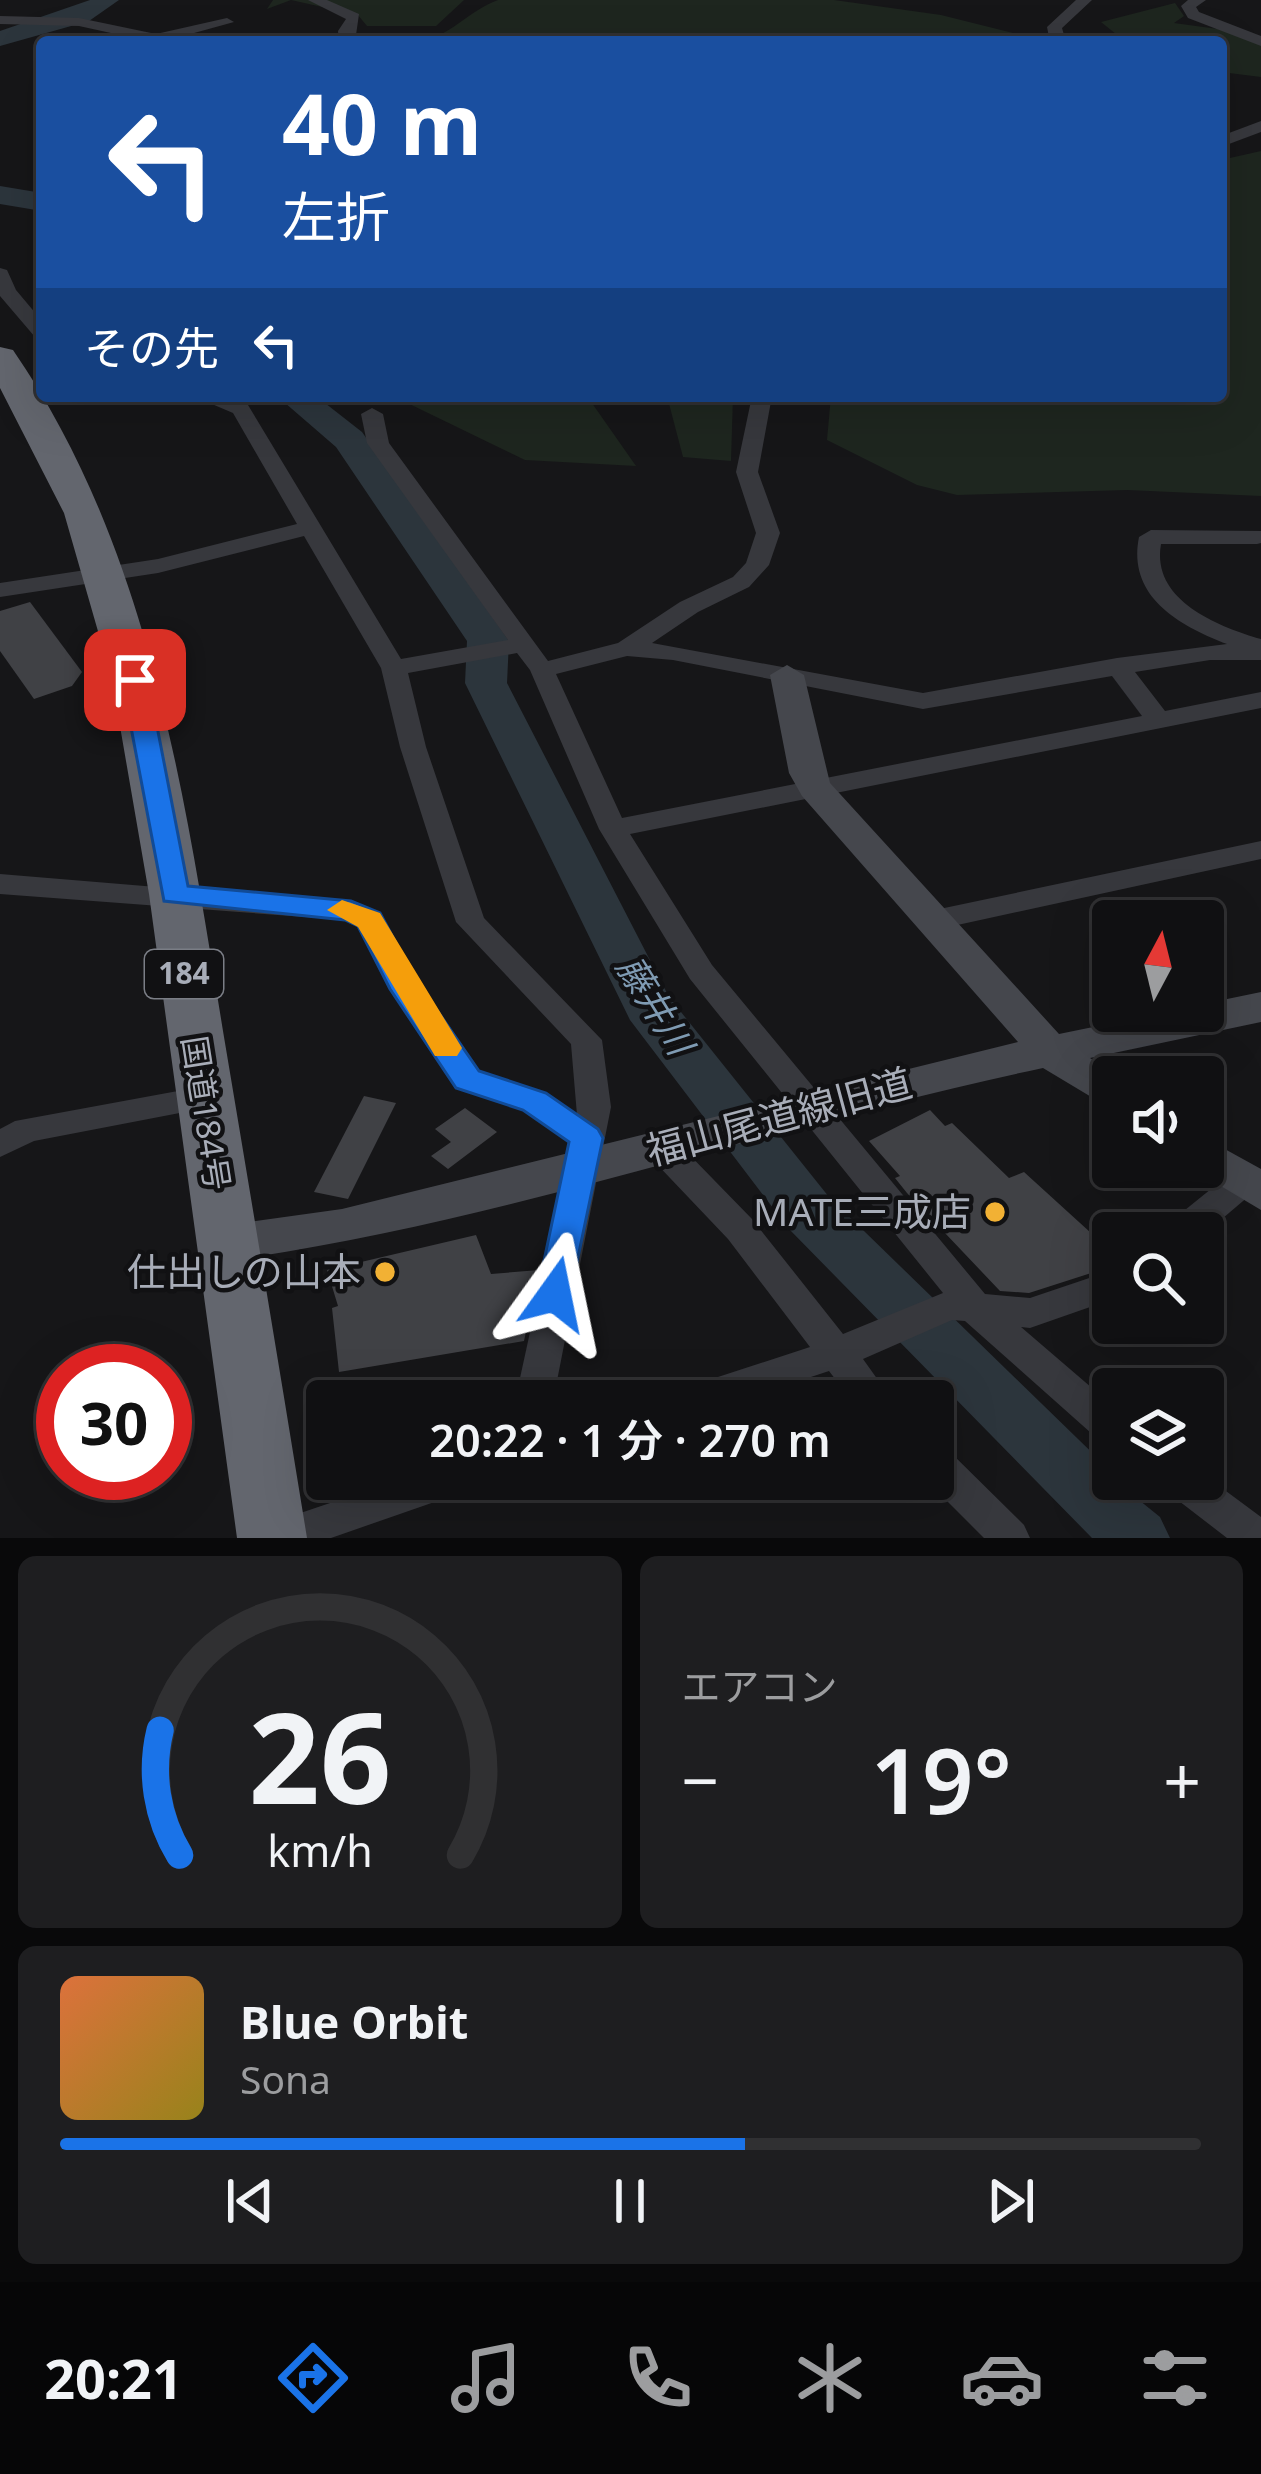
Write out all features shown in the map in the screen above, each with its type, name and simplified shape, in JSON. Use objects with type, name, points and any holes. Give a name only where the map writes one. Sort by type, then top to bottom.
[{"type":"highway","name":"国道184号","points":[[0,358],[84,513],[135,680],[175,894],[276,1538]]},
{"type":"street","points":[[315,0],[353,17],[346,36]]},
{"type":"street","points":[[1056,36],[1054,27],[1085,0]]},
{"type":"street","points":[[1198,0],[1188,6],[1192,15],[1261,41]]},
{"type":"street","points":[[0,20],[78,22],[147,36]]},
{"type":"street","points":[[180,36],[227,22]]},
{"type":"street","points":[[1227,140],[1261,126]]},
{"type":"street","points":[[0,274],[8,292],[36,326]]},
{"type":"street","points":[[221,402],[241,409],[311,527],[409,666],[412,747],[472,922],[586,1040],[595,1107],[538,1380]]},
{"type":"street","points":[[542,670],[627,648],[689,607],[741,582],[766,553],[768,533],[747,472],[761,402]]},
{"type":"street","points":[[372,414],[378,443],[515,646],[542,670],[613,829],[701,972],[965,1308],[1092,1412]]},
{"type":"street","points":[[0,590],[105,574],[311,527]]},
{"type":"street","points":[[1257,537],[1151,537],[1146,550],[1158,593],[1174,608],[1261,650]]},
{"type":"street","points":[[409,666],[515,646]]},
{"type":"street","points":[[627,648],[674,652],[923,701],[1027,687],[1117,666],[1210,652],[1261,650]]},
{"type":"street","points":[[1117,666],[1159,721]]},
{"type":"street","points":[[787,675],[807,773],[815,788],[1053,1054],[1092,1080]]},
{"type":"street","points":[[613,829],[1261,700]]},
{"type":"street","points":[[930,920],[1261,850]]},
{"type":"street","points":[[0,884],[351,910],[369,920],[401,981],[467,1080],[534,1101],[584,1154]]},
{"type":"street","name":"福山尾道線旧道","points":[[227,1243],[342,1227],[584,1154],[675,1146],[921,1078],[1261,1007]]},
{"type":"street","points":[[0,1144],[28,1130],[205,1098]]},
{"type":"street","points":[[675,1146],[819,1324],[844,1348],[862,1380]]},
{"type":"street","points":[[1212,1212],[1252,1186],[1224,1168]]},
{"type":"street","points":[[752,1380],[965,1308],[1030,1313],[1092,1291]]},
{"type":"street","points":[[954,1482],[1010,1538]]},
{"type":"street","points":[[276,1538],[389,1500]]},
{"type":"street","points":[[1208,1500],[1258,1538]]},
{"type":"shaded area","points":[[291,0],[464,0],[436,26],[367,26],[358,15]]},
{"type":"shaded area","points":[[498,0],[834,0],[941,15],[1025,36],[437,36]]},
{"type":"shaded area","points":[[1175,3],[1184,16],[1174,23],[1218,29],[1261,44],[1261,77],[1227,73],[1227,36],[1118,36],[1101,22]]},
{"type":"shaded area","points":[[1261,151],[1261,496],[1127,490],[957,495],[917,485],[827,440],[830,402],[1227,402],[1227,159]]},
{"type":"shaded area","points":[[405,402],[591,402],[636,466],[525,460]]},
{"type":"shaded area","points":[[669,402],[733,402],[731,461],[683,457]]},
{"type":"building","points":[[30,602],[82,672],[72,686],[34,699],[0,651],[0,611]]},
{"type":"building","points":[[364,1096],[396,1103],[348,1199],[314,1192]]},
{"type":"building","points":[[465,1108],[497,1132],[448,1169],[431,1156],[451,1142],[435,1129]]},
{"type":"building","name":"MATE三成店","points":[[930,1110],[945,1126],[952,1123],[1009,1178],[1024,1172],[1092,1234],[1092,1273],[1029,1293],[1000,1291],[907,1193],[895,1178],[900,1176],[869,1141]]},
{"type":"building","points":[[476,1235],[491,1274],[539,1270],[524,1341],[339,1372],[332,1308],[338,1306],[327,1270]]},
{"type":"waterway","points":[[0,39],[80,16],[107,0]]},
{"type":"waterway","name":"藤井川","points":[[0,195],[36,201]]},
{"type":"waterway","name":"藤井川","points":[[302,402],[349,440],[488,641],[486,683],[648,1007],[809,1213],[996,1404],[1137,1538]]},
{"type":"slow traffic","points":[[342,910],[369,920],[401,981],[446,1048]]},
{"type":"place","name":"MATE三成店","points":[[995,1212]]},
{"type":"place","name":"仕出しの山本","points":[[385,1272]]},
{"type":"route","points":[[135,680],[175,894],[351,910],[369,920],[401,981],[467,1080],[534,1101],[567,1120],[586,1138],[555,1294]]}]
